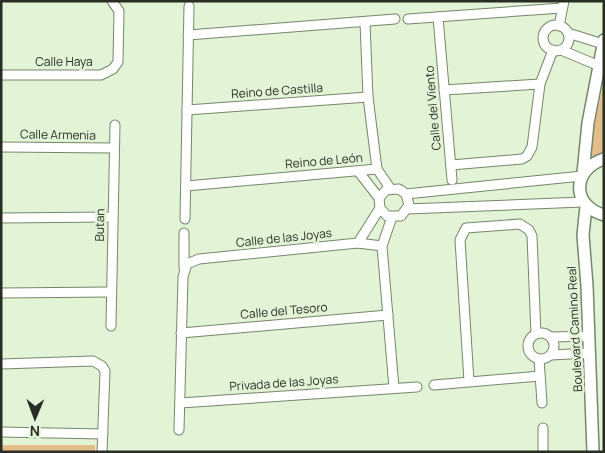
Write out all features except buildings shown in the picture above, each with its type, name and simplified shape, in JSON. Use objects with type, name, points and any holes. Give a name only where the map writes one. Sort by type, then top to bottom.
[{"type":"street","name":"Calle Haya","points":[[1,75],[101,75],[109,72],[118,62],[119,11],[112,1]]},
{"type":"street","points":[[408,19],[563,4],[559,26]]},
{"type":"street","points":[[185,219],[189,6]]},
{"type":"street","name":"Calle del Viento","points":[[438,17],[451,164],[522,159],[527,156],[532,147],[540,84],[557,50],[567,45],[568,33]]},
{"type":"street","points":[[188,35],[395,19]]},
{"type":"street","name":"Reino de León","points":[[186,186],[377,169],[368,97],[366,22]]},
{"type":"street","points":[[583,174],[588,123],[597,65],[603,42],[568,33],[559,26],[551,27],[545,33],[546,46],[597,65]]},
{"type":"street","points":[[444,90],[540,84]]},
{"type":"street","name":"Reino de Castilla","points":[[187,110],[368,97]]},
{"type":"street","name":"Butan","points":[[111,326],[114,125]]},
{"type":"street","name":"Calle Armenia","points":[[1,147],[114,148]]},
{"type":"street","points":[[406,194],[583,174],[595,162],[604,159]]},
{"type":"street","points":[[451,164],[452,180]]},
{"type":"street","points":[[377,169],[390,188]]},
{"type":"street","points":[[358,171],[379,198],[380,208],[383,213],[392,217],[401,216],[407,209],[409,201],[406,194],[399,188],[390,188],[379,198]]},
{"type":"street","name":"Boulevard Camino Real","points":[[583,174],[579,189],[585,204],[582,235],[590,353],[593,452]]},
{"type":"street","points":[[407,209],[585,204],[594,212],[604,215]]},
{"type":"street","points":[[358,243],[380,208]]},
{"type":"street","points":[[1,218],[112,217]]},
{"type":"street","points":[[392,217],[382,246],[394,388]]},
{"type":"street","points":[[469,381],[460,240],[466,228],[520,224],[529,230],[532,236],[536,334]]},
{"type":"street","points":[[179,430],[184,233]]},
{"type":"street","name":"Calle de las Joyas","points":[[184,268],[192,261],[200,259],[358,243],[382,246]]},
{"type":"street","points":[[1,293],[111,292]]},
{"type":"street","name":"Calle del Tesoro","points":[[181,332],[388,314]]},
{"type":"street","points":[[589,336],[551,337],[544,333],[536,334],[530,339],[528,347],[532,354],[539,358],[551,355],[590,353]]},
{"type":"street","points":[[551,337],[554,348],[551,355]]},
{"type":"street","points":[[539,358],[542,403]]},
{"type":"street","points":[[1,364],[93,361],[102,366],[105,371],[102,452]]},
{"type":"street","points":[[434,385],[540,376]]},
{"type":"street","name":"Privada de las Joyas","points":[[180,403],[417,387]]},
{"type":"street","points":[[535,452],[543,451],[543,428]]},
{"type":"street","points":[[1,432],[103,434]]},
{"type":"shaded area","points":[[604,81],[604,154],[591,156],[592,136]]},
{"type":"shaded area","points":[[1,445],[95,445],[95,452],[1,452]]}]
